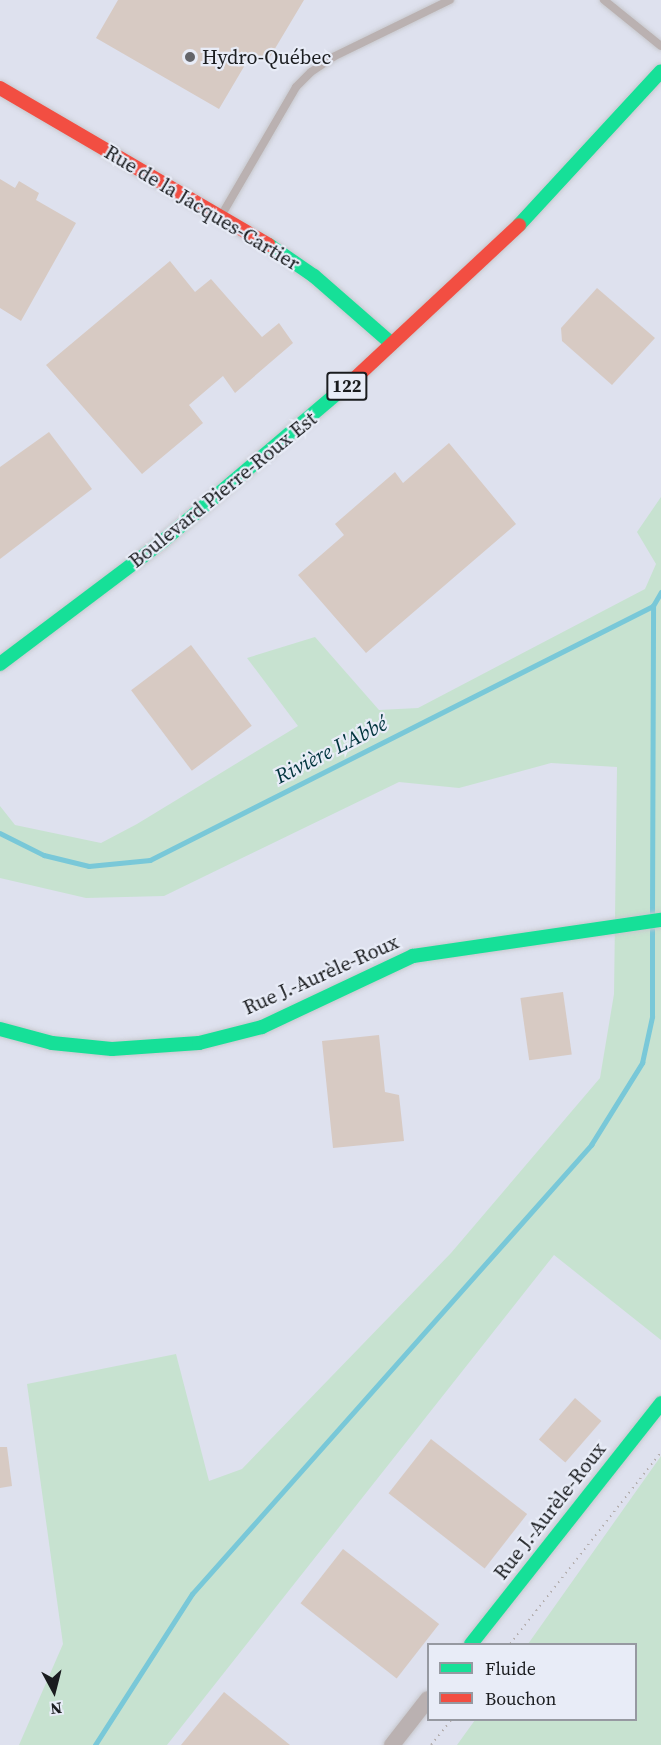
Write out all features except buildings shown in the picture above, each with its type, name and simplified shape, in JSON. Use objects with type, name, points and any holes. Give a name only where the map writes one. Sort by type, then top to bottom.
[{"type":"street","name":"Boulevard Pierre-Roux Est","points":[[0,664],[164,541],[392,344],[499,247],[661,71]]},
{"type":"street","name":"Rue de la Jacques-Cartier","points":[[0,88],[220,216],[314,276],[392,344]]},
{"type":"street","name":"Rue J.-Aurèle-Roux","points":[[0,1029],[52,1043],[112,1049],[199,1043],[262,1027],[413,956],[661,920]]},
{"type":"street","name":"Rue J.-Aurèle-Roux","points":[[472,1643],[661,1403]]},
{"type":"street","points":[[392,1745],[427,1701]]},
{"type":"lane","points":[[220,216],[296,87],[311,72],[333,57],[450,0]]},
{"type":"lane","points":[[604,0],[661,46]]},
{"type":"path","points":[[511,1643],[661,1452]]},
{"type":"path","points":[[431,1745],[449,1721]]},
{"type":"shaded area","points":[[0,0],[661,0],[661,1745],[0,1745]]},
{"type":"green space","points":[[661,497],[661,1340],[554,1255],[167,1745],[19,1745],[63,1644],[27,1384],[176,1354],[209,1481],[242,1469],[451,1253],[600,1078],[614,994],[617,767],[551,763],[459,788],[399,782],[164,896],[86,898],[0,878],[0,806],[15,825],[101,843],[137,824],[298,726],[247,658],[315,637],[379,710],[418,708],[645,589],[656,564],[637,532]]},
{"type":"green space","points":[[661,1456],[661,1745],[457,1745],[474,1721],[637,1721],[637,1643],[529,1643]]},
{"type":"waterway","name":"Rivière L'Abbé","points":[[0,833],[44,855],[89,866],[150,860],[653,606],[661,592]]},
{"type":"waterway","points":[[652,915],[653,606]]},
{"type":"waterway","points":[[95,1745],[192,1594],[591,1145],[642,1063],[652,1017],[652,930]]},
{"type":"traffic: fast","points":[[519,225],[661,71]]},
{"type":"traffic: fast","points":[[269,245],[314,276],[392,344]]},
{"type":"traffic: fast","points":[[0,664],[163,541],[353,380]]},
{"type":"traffic: fast","points":[[0,1029],[52,1043],[112,1049],[199,1043],[262,1027],[413,956],[661,920]]},
{"type":"traffic: fast","points":[[472,1643],[661,1403]]},
{"type":"traffic: jam","points":[[0,88],[269,245]]},
{"type":"traffic: jam","points":[[353,380],[519,225]]},
{"type":"place","name":"Hydro-Québec","points":[[190,57]]}]
